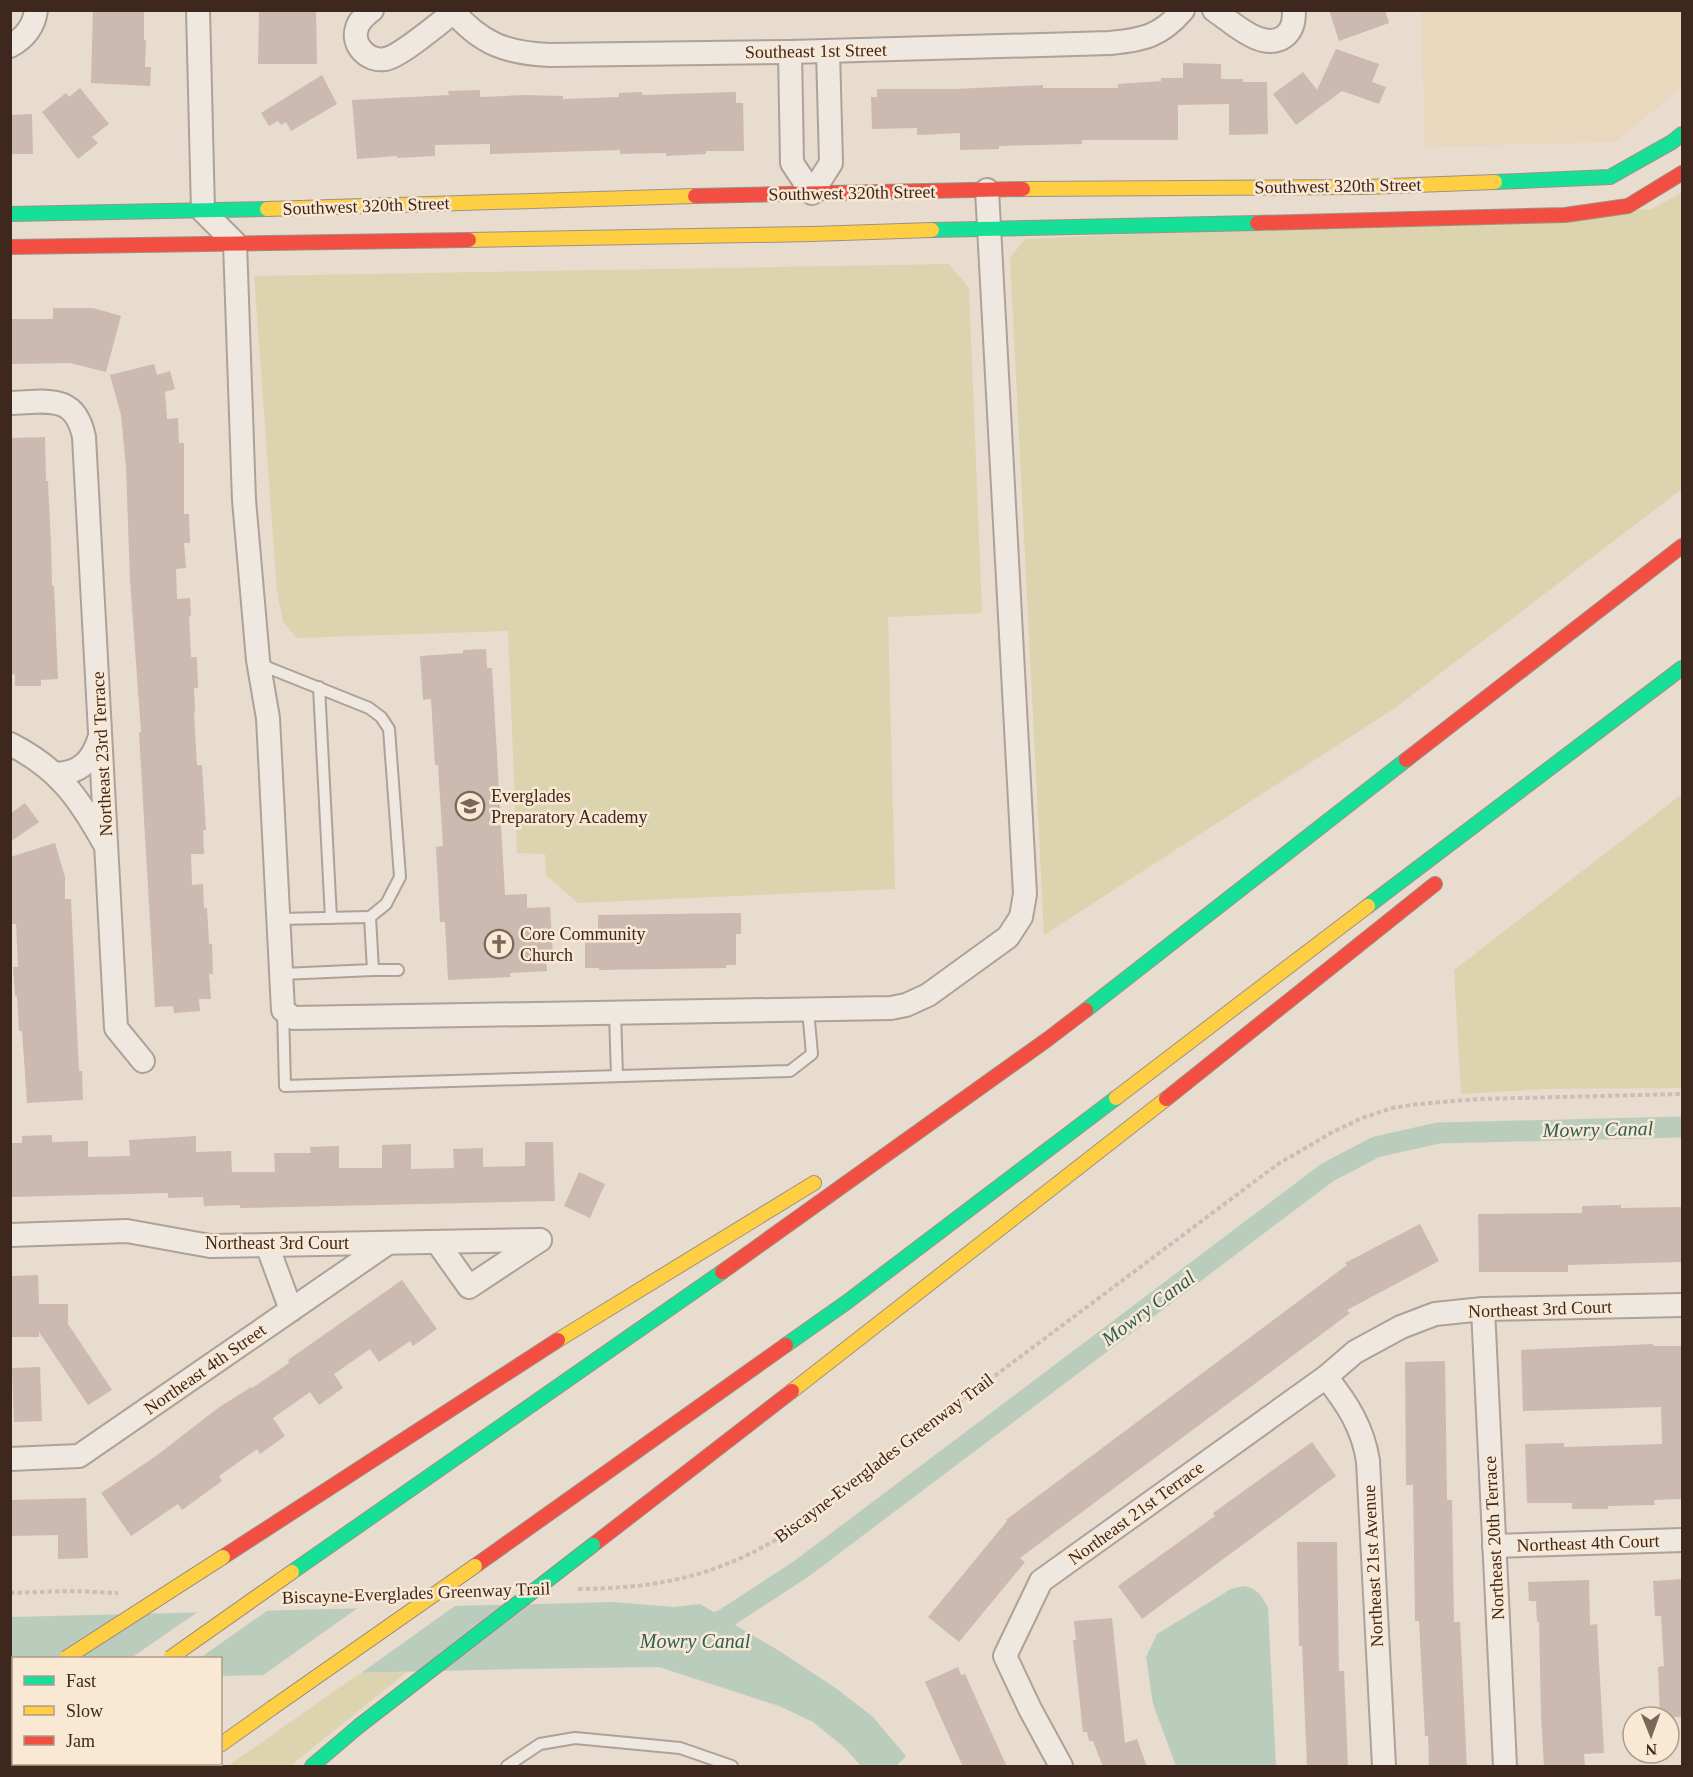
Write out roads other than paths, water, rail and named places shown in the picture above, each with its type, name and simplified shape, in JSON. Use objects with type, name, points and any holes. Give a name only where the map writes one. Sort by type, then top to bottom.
[{"type":"main road","name":"Southwest 320th Street","points":[[10,214],[812,198],[987,190],[1364,187],[1610,177],[1683,134]]},
{"type":"main road","name":"Southwest 320th Street","points":[[10,247],[812,229],[1464,219],[1565,215],[1628,206],[1683,172]]},
{"type":"main road","points":[[173,1657],[807,1212],[1048,1039],[1683,546]]},
{"type":"main road","points":[[222,1744],[847,1302],[1683,668]]},
{"type":"main road","points":[[1587,757],[1633,708]]},
{"type":"main road","points":[[312,1767],[359,1726],[983,1243],[1322,976],[1442,878]]},
{"type":"main road","points":[[886,1138],[1048,1039]]},
{"type":"main road","points":[[69,1657],[574,1330],[826,1175]]},
{"type":"street","points":[[19,39],[34,20],[36,10]]},
{"type":"street","points":[[198,10],[203,211],[235,243],[244,500],[259,664],[268,718],[283,1010],[293,1018],[891,1008],[906,1005],[928,995],[1008,937],[1021,918],[1025,894],[987,190]]},
{"type":"street","points":[[372,10],[357,26],[356,37],[359,48],[366,55],[381,60],[394,56],[453,11]]},
{"type":"street","name":"Southeast 1st Street","points":[[453,11],[469,28],[504,50],[550,55],[790,52],[1134,41],[1150,37],[1162,30],[1183,10]]},
{"type":"street","points":[[1214,10],[1258,39],[1269,42],[1280,39],[1289,32],[1294,22],[1294,10]]},
{"type":"street","points":[[812,198],[831,163],[828,51]]},
{"type":"street","points":[[790,52],[792,163],[812,198]]},
{"type":"street","points":[[791,115],[829,115]]},
{"type":"street","name":"Northeast 23rd Terrace","points":[[10,403],[47,402],[65,405],[76,414],[84,437],[116,1028],[143,1062]]},
{"type":"street","points":[[56,774],[69,774],[79,770],[95,749],[101,728]]},
{"type":"street","points":[[10,744],[56,774],[84,806],[106,847]]},
{"type":"street","name":"Northeast 3rd Court","points":[[10,1235],[127,1231],[210,1246],[437,1242]]},
{"type":"street","name":"Northeast 4th Street","points":[[10,1459],[79,1456],[388,1243]]},
{"type":"street","points":[[267,1245],[291,1310]]},
{"type":"street","name":"Northeast 3rd Court","points":[[1401,1328],[1435,1314],[1483,1309],[1683,1305]]},
{"type":"street","name":"Northeast 20th Terrace","points":[[1483,1309],[1505,1767]]},
{"type":"street","name":"Northeast 21st Terrace","points":[[1060,1767],[1005,1656],[1041,1581],[1326,1377],[1355,1352],[1401,1328]]},
{"type":"street","name":"Northeast 21st Avenue","points":[[1326,1377],[1354,1416],[1365,1444],[1368,1461],[1384,1767]]},
{"type":"street","name":"Northeast 4th Court","points":[[1494,1546],[1683,1540]]},
{"type":"lane","points":[[259,664],[369,708],[381,717],[389,729],[400,877],[386,904],[370,917],[279,919]]},
{"type":"lane","points":[[319,687],[331,918]]},
{"type":"lane","points":[[370,917],[373,970]]},
{"type":"lane","points":[[282,974],[399,970]]},
{"type":"lane","points":[[283,1010],[285,1086],[790,1071],[812,1054],[808,1010]]},
{"type":"lane","points":[[615,1013],[617,1076]]},
{"type":"lane","points":[[507,1767],[540,1744],[575,1738],[680,1748],[732,1767]]},
{"type":"water","points":[[1243,1586],[1258,1593],[1268,1608],[1276,1766],[1176,1766],[1153,1704],[1146,1657],[1157,1634],[1231,1589]]},
{"type":"water","name":"Mowry Canal","points":[[614,1602],[674,1607],[700,1604],[781,1652],[837,1689],[872,1716],[906,1756],[896,1766],[861,1766],[845,1748],[813,1722],[779,1706],[659,1667],[222,1676],[222,1657],[12,1657],[11,1682],[10,1617]]},
{"type":"waterway","name":"Mowry Canal","points":[[700,1628],[723,1620],[801,1569],[1328,1172],[1376,1147],[1438,1133],[1682,1127]]},
{"type":"place","name":"Everglades Preparatory Academy","points":[[470,806]]},
{"type":"place","name":"Core Community Church","points":[[499,944]]}]
